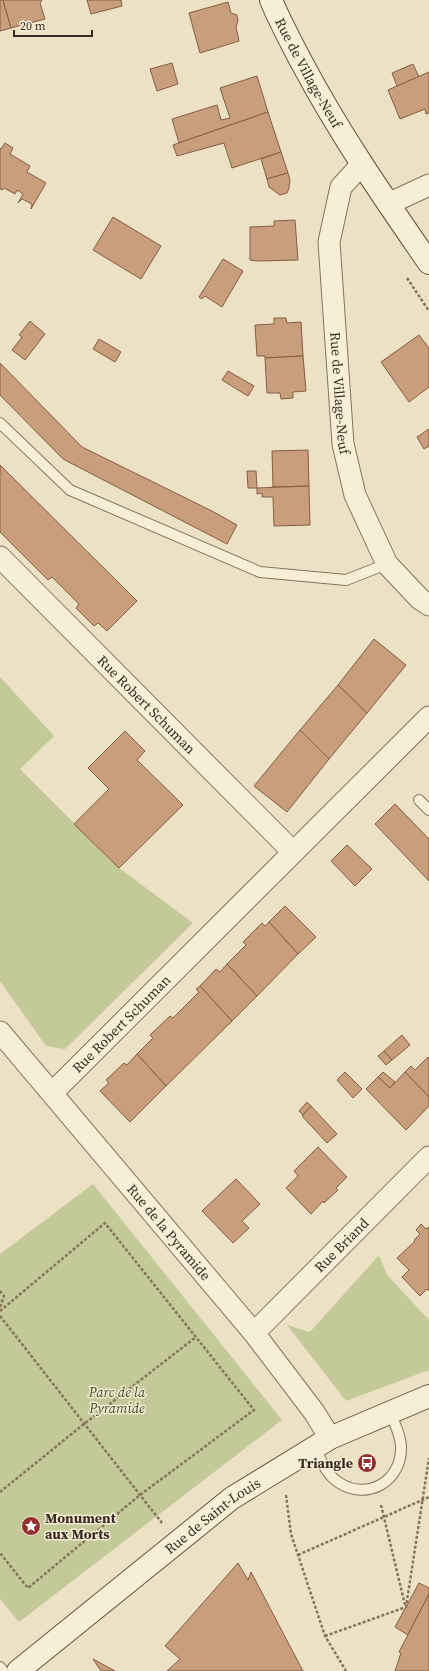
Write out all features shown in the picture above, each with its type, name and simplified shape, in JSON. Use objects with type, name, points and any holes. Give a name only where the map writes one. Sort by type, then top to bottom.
[{"type":"main road","name":"Rue de Village-Neuf","points":[[271,0],[321,100],[388,204],[429,263]]},
{"type":"main road","name":"Rue de Saint-Louis","points":[[25,1669],[232,1498],[322,1442],[429,1396]]},
{"type":"street","name":"Rue de Village-Neuf","points":[[362,164],[341,187],[329,242],[343,444],[355,495],[387,564],[420,599],[429,605]]},
{"type":"street","points":[[388,204],[429,185]]},
{"type":"street","name":"Rue Robert Schuman","points":[[0,557],[292,852]]},
{"type":"street","name":"Rue Robert Schuman","points":[[52,1093],[429,717]]},
{"type":"street","name":"Rue de la Pyramide","points":[[0,1032],[254,1333],[314,1412],[322,1442]]},
{"type":"street","name":"Rue Briand","points":[[254,1333],[429,1157]]},
{"type":"lane","points":[[0,423],[70,490],[260,572],[346,580],[387,564]]},
{"type":"lane","points":[[419,800],[429,810]]},
{"type":"lane","points":[[322,1442],[326,1470],[338,1482],[354,1489],[371,1490],[383,1485],[399,1464],[401,1456],[400,1440],[390,1412]]},
{"type":"lane","points":[[0,1667],[4,1671]]},
{"type":"path","points":[[405,274],[429,311]]},
{"type":"path","points":[[0,1311],[105,1223],[254,1410],[140,1495],[28,1588],[0,1553]]},
{"type":"path","points":[[0,1291],[4,1296],[0,1307]]},
{"type":"path","points":[[0,1316],[177,1542]]},
{"type":"path","points":[[0,1492],[84,1424],[196,1337]]},
{"type":"path","points":[[406,1607],[429,1458]]},
{"type":"path","points":[[282,1466],[291,1534],[325,1636],[346,1671]]},
{"type":"path","points":[[377,1487],[406,1607]]},
{"type":"path","points":[[298,1555],[429,1497]]},
{"type":"path","points":[[325,1636],[406,1607]]},
{"type":"green space","points":[[0,677],[54,736],[20,769],[119,868],[193,923],[65,1049],[46,1046],[0,981]]},
{"type":"green space","name":"Parc de la Pyramide","points":[[93,1184],[282,1420],[19,1622],[0,1599],[0,1254]]},
{"type":"green space","points":[[379,1255],[387,1275],[429,1320],[429,1370],[346,1401],[287,1325],[310,1332]]},
{"type":"building","points":[[0,0],[3,0],[11,28],[0,31]]},
{"type":"building","points":[[3,0],[42,0],[40,3],[45,19],[11,28]]},
{"type":"building","points":[[87,0],[121,0],[122,6],[91,14]]},
{"type":"building","points":[[228,2],[231,13],[237,15],[238,21],[236,27],[239,41],[200,53],[189,13]]},
{"type":"building","points":[[172,63],[178,84],[157,91],[150,69]]},
{"type":"building","points":[[413,64],[419,77],[397,86],[392,73]]},
{"type":"building","points":[[429,72],[429,113],[426,114],[425,109],[400,119],[388,90]]},
{"type":"building","points":[[257,76],[268,112],[179,143],[172,119],[217,105],[221,120],[230,118],[220,88]]},
{"type":"building","points":[[268,112],[281,152],[232,168],[224,143],[177,156],[173,145]]},
{"type":"building","points":[[5,143],[13,148],[10,154],[30,166],[27,172],[46,183],[31,209],[32,204],[22,199],[18,203],[23,194],[17,190],[15,194],[4,188],[2,190],[0,189],[0,148],[1,149]]},
{"type":"building","points":[[281,152],[288,173],[267,179],[261,159]]},
{"type":"building","points":[[288,173],[290,180],[287,193],[280,195],[269,187],[267,179]]},
{"type":"building","points":[[113,217],[161,246],[141,279],[93,250]]},
{"type":"building","points":[[295,220],[298,260],[250,260],[250,227],[274,226],[274,221]]},
{"type":"building","points":[[223,259],[243,271],[222,307],[205,296],[202,299],[199,297]]},
{"type":"building","points":[[274,318],[286,318],[287,323],[301,322],[303,356],[265,358],[265,356],[257,356],[255,325],[274,324]]},
{"type":"building","points":[[30,321],[45,334],[25,360],[12,350],[22,337],[19,335]]},
{"type":"building","points":[[419,335],[429,348],[429,387],[409,402],[381,362]]},
{"type":"building","points":[[99,339],[121,352],[115,362],[93,349]]},
{"type":"building","points":[[303,356],[306,391],[293,392],[293,398],[281,399],[280,393],[267,393],[265,358]]},
{"type":"building","points":[[0,363],[82,447],[212,511],[237,525],[227,544],[63,459],[0,395]]},
{"type":"building","points":[[228,371],[254,386],[248,396],[222,380]]},
{"type":"building","points":[[429,429],[429,446],[424,449],[417,437]]},
{"type":"building","points":[[308,450],[309,486],[273,487],[272,451]]},
{"type":"building","points":[[0,465],[137,601],[107,631],[98,623],[94,626],[76,608],[79,604],[52,577],[48,580],[0,532]]},
{"type":"building","points":[[247,471],[256,471],[257,488],[248,488]]},
{"type":"building","points":[[309,486],[310,525],[274,526],[273,497],[262,497],[262,493],[257,494],[257,488]]},
{"type":"building","points":[[374,639],[406,665],[367,713],[338,685]]},
{"type":"building","points":[[338,685],[367,713],[329,759],[300,730]]},
{"type":"building","points":[[300,730],[329,759],[287,812],[254,786]]},
{"type":"building","points":[[125,731],[145,751],[137,760],[183,805],[119,868],[74,824],[109,789],[88,768]]},
{"type":"building","points":[[395,804],[429,839],[429,881],[375,824]]},
{"type":"building","points":[[347,845],[372,869],[355,886],[331,861]]},
{"type":"building","points":[[285,906],[316,937],[298,954],[269,922]]},
{"type":"building","points":[[269,922],[298,954],[257,996],[227,964],[246,945],[243,942],[262,923],[265,926]]},
{"type":"building","points":[[227,964],[257,996],[232,1021],[200,986],[216,969],[220,972]]},
{"type":"building","points":[[200,986],[232,1021],[166,1086],[137,1054],[153,1038],[150,1035],[170,1016],[173,1018],[199,992],[196,989]]},
{"type":"building","points":[[402,1035],[410,1045],[392,1060],[384,1051]]},
{"type":"building","points":[[384,1051],[392,1060],[386,1065],[378,1056]]},
{"type":"building","points":[[137,1054],[166,1086],[130,1122],[100,1091],[109,1083],[106,1080],[124,1063],[127,1065]]},
{"type":"building","points":[[428,1057],[429,1097],[405,1072],[411,1066],[415,1070]]},
{"type":"building","points":[[345,1072],[362,1089],[353,1098],[337,1080]]},
{"type":"building","points":[[383,1072],[395,1082],[390,1088],[378,1077]]},
{"type":"building","points":[[405,1072],[429,1097],[429,1106],[406,1130],[366,1089],[378,1077],[390,1088]]},
{"type":"building","points":[[307,1102],[311,1106],[303,1115],[299,1111]]},
{"type":"building","points":[[311,1106],[337,1134],[327,1143],[302,1116]]},
{"type":"building","points":[[318,1147],[347,1177],[336,1188],[338,1190],[324,1203],[323,1201],[311,1214],[286,1188],[298,1176],[294,1171]]},
{"type":"building","points":[[236,1179],[260,1204],[242,1221],[249,1228],[233,1243],[202,1211]]},
{"type":"building","points":[[421,1224],[426,1229],[429,1227],[429,1291],[427,1289],[420,1296],[402,1277],[409,1270],[397,1258],[415,1241],[414,1240],[420,1234],[416,1230]]},
{"type":"building","points":[[238,1563],[248,1580],[251,1572],[303,1671],[167,1671],[180,1659],[165,1646]]},
{"type":"building","points":[[419,1583],[429,1588],[429,1594],[408,1635],[395,1627]]},
{"type":"building","points":[[429,1594],[429,1671],[395,1671],[401,1653],[399,1652]]},
{"type":"building","points":[[93,1659],[115,1671],[101,1671]]},
{"type":"place","name":"Triangle","points":[[367,1463]]},
{"type":"place","name":"Monument aux Morts","points":[[31,1526]]}]
